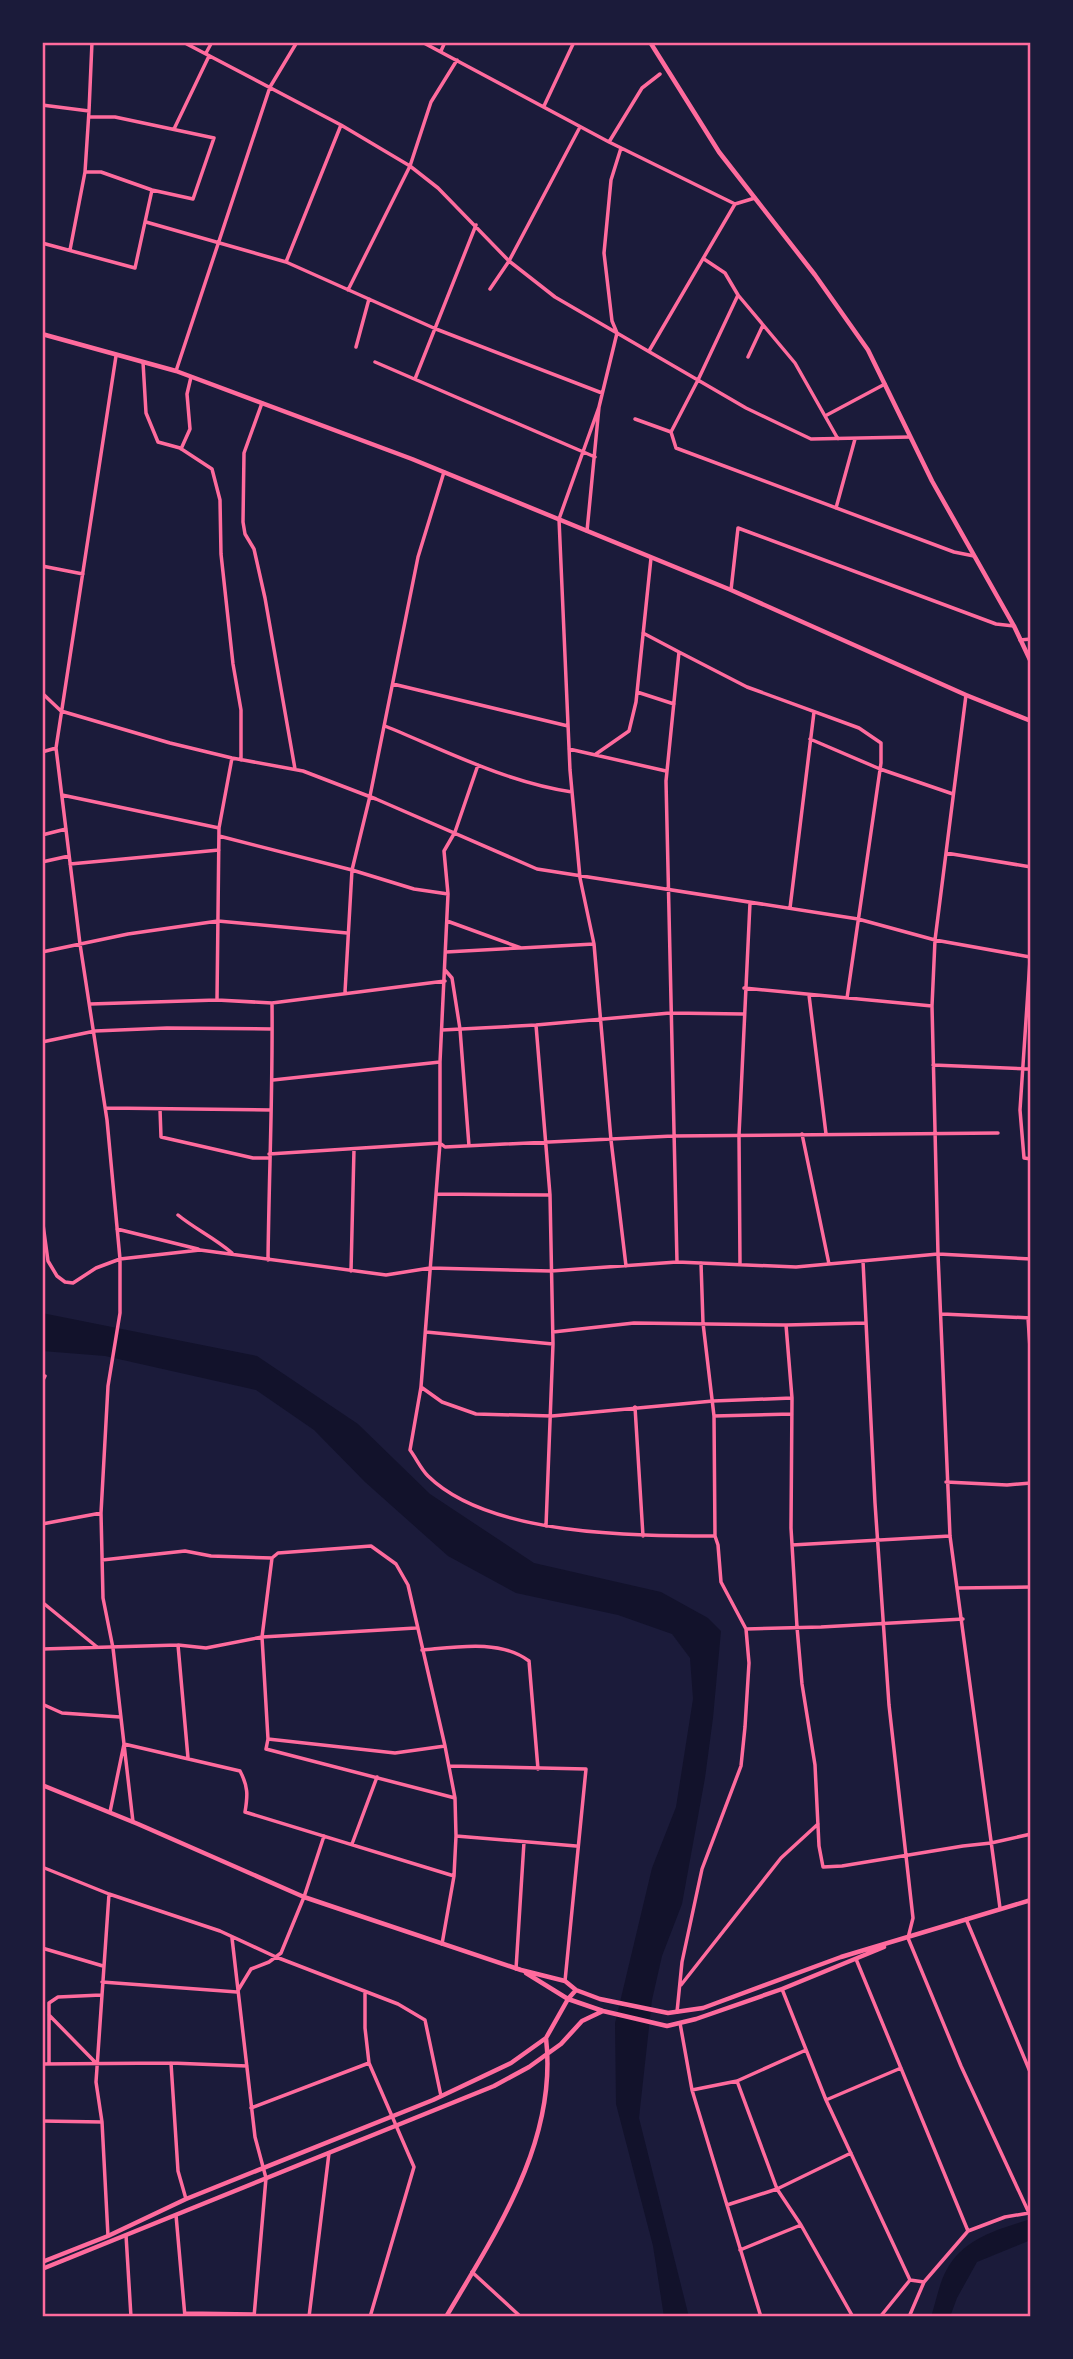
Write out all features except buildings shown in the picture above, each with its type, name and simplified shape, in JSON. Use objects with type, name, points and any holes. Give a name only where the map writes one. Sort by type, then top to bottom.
[{"type":"street","points":[[69,251],[85,172],[92,42]]},
{"type":"street","points":[[183,42],[341,125],[410,166],[438,188],[509,261],[555,297],[746,408],[811,439],[910,437]]},
{"type":"street","points":[[174,129],[212,42]]},
{"type":"street","points":[[176,371],[270,87],[297,42]]},
{"type":"street","points":[[422,42],[580,127],[735,204],[755,198]]},
{"type":"street","points":[[441,51],[445,42]]},
{"type":"street","points":[[544,106],[574,42]]},
{"type":"street","points":[[650,42],[719,152],[815,275],[868,350],[932,481],[1014,626],[1031,662]]},
{"type":"street","points":[[348,290],[410,166],[430,102],[457,60]]},
{"type":"street","points":[[609,142],[642,88],[660,74]]},
{"type":"street","points":[[42,105],[89,111]]},
{"type":"street","points":[[85,172],[101,172],[152,190],[193,199],[214,138],[115,117],[89,117]]},
{"type":"street","points":[[286,262],[341,125]]},
{"type":"street","points":[[490,289],[509,261],[580,127]]},
{"type":"street","points":[[587,531],[599,407],[617,333],[612,321],[604,253],[611,180],[621,148]]},
{"type":"street","points":[[42,243],[135,268],[152,190]]},
{"type":"street","points":[[649,351],[735,204]]},
{"type":"street","points":[[146,222],[286,262],[436,329],[602,393]]},
{"type":"street","points":[[415,379],[476,225]]},
{"type":"street","points":[[704,259],[725,273],[738,295],[795,363],[838,439]]},
{"type":"street","points":[[738,295],[671,432],[676,448],[954,552],[974,556]]},
{"type":"street","points":[[356,347],[369,299]]},
{"type":"street","points":[[748,357],[763,325]]},
{"type":"street","points":[[42,334],[176,371],[444,472],[732,590],[966,695],[1031,721]]},
{"type":"street","points":[[116,356],[56,748],[80,944],[106,1108],[120,1259],[120,1312],[108,1386],[101,1513],[102,1560],[103,1598],[113,1648],[133,1822]]},
{"type":"street","points":[[143,362],[143,393],[150,425],[158,442],[181,449],[212,469],[220,500],[221,554],[242,719],[241,760]]},
{"type":"street","points":[[375,362],[595,457]]},
{"type":"street","points":[[181,449],[190,429],[187,394],[191,377]]},
{"type":"street","points":[[825,416],[885,384]]},
{"type":"street","points":[[262,403],[244,453],[243,523],[245,534],[254,549],[265,598],[295,769]]},
{"type":"street","points":[[599,407],[559,519],[572,792],[580,878],[594,944],[611,1139],[626,1266]]},
{"type":"street","points":[[635,419],[671,432]]},
{"type":"street","points":[[836,508],[855,439]]},
{"type":"street","points":[[345,992],[352,870],[385,726],[418,557],[444,472]]},
{"type":"street","points":[[732,590],[738,528],[996,624],[1014,626]]},
{"type":"street","points":[[596,754],[629,731],[637,692],[651,556]]},
{"type":"street","points":[[42,566],[83,574]]},
{"type":"street","points":[[643,633],[747,687],[859,728],[881,743],[880,769],[847,998]]},
{"type":"street","points":[[1020,640],[1031,639]]},
{"type":"street","points":[[677,1262],[666,772],[679,652]]},
{"type":"street","points":[[393,684],[568,726]]},
{"type":"street","points":[[637,692],[674,704]]},
{"type":"street","points":[[42,693],[61,711],[170,743],[241,760],[295,769],[370,796],[537,870],[858,919],[935,940],[1030,957]]},
{"type":"street","points":[[966,695],[935,940],[932,1006],[938,1254],[950,1536],[1000,1908]]},
{"type":"street","points":[[790,908],[814,712]]},
{"type":"street","points":[[385,726],[538,787],[572,792]]},
{"type":"street","points":[[810,738],[880,769],[953,794]]},
{"type":"street","points":[[42,752],[56,748]]},
{"type":"street","points":[[569,749],[666,772]]},
{"type":"street","points":[[217,1000],[219,828],[232,758]]},
{"type":"street","points":[[478,765],[455,832],[444,852],[448,894],[440,1062],[440,1143],[421,1387],[410,1450],[428,1476],[454,1496],[533,1525],[643,1536],[715,1535]]},
{"type":"street","points":[[62,795],[219,828]]},
{"type":"street","points":[[42,835],[66,829]]},
{"type":"street","points":[[219,836],[414,889],[448,894]]},
{"type":"street","points":[[70,863],[219,850]]},
{"type":"street","points":[[946,853],[1031,867]]},
{"type":"street","points":[[42,862],[69,856]]},
{"type":"street","points":[[740,1264],[739,1135],[750,902]]},
{"type":"street","points":[[42,952],[128,934],[218,921],[347,933]]},
{"type":"street","points":[[447,921],[521,948]]},
{"type":"street","points":[[446,952],[594,944]]},
{"type":"street","points":[[1031,945],[1020,1110],[1024,1158],[1031,1158]]},
{"type":"street","points":[[445,970],[452,978],[460,1029],[469,1146]]},
{"type":"street","points":[[90,1004],[217,1000],[272,1003],[445,981]]},
{"type":"street","points":[[744,988],[932,1006]]},
{"type":"street","points":[[809,995],[826,1134]]},
{"type":"street","points":[[268,1260],[273,1080],[272,1003]]},
{"type":"street","points":[[442,1030],[670,1013],[743,1014]]},
{"type":"street","points":[[536,1025],[550,1195],[553,1332],[546,1526]]},
{"type":"street","points":[[42,1042],[95,1031],[167,1028],[272,1029]]},
{"type":"street","points":[[273,1080],[440,1062]]},
{"type":"street","points":[[933,1065],[1031,1069]]},
{"type":"street","points":[[106,1108],[271,1110]]},
{"type":"street","points":[[160,1109],[161,1137],[253,1158],[440,1143],[445,1147],[673,1136],[998,1133]]},
{"type":"street","points":[[802,1135],[829,1264]]},
{"type":"street","points":[[351,1271],[354,1149]]},
{"type":"street","points":[[437,1195],[550,1195]]},
{"type":"street","points":[[178,1215],[205,1235],[217,1240],[233,1255]]},
{"type":"street","points":[[42,1217],[48,1261],[54,1272],[65,1282],[73,1283],[96,1268],[120,1259],[200,1250]]},
{"type":"street","points":[[117,1229],[200,1250],[386,1275],[430,1268],[551,1271],[677,1262],[796,1267],[938,1254],[1031,1259]]},
{"type":"street","points":[[863,1261],[889,1705],[914,1918],[908,1938],[961,2066],[1030,2212],[1005,2217],[968,2231],[924,2282],[909,2317]]},
{"type":"street","points":[[677,2012],[682,1962],[702,1869],[741,1766],[749,1663],[746,1629],[720,1582],[715,1535],[714,1416],[703,1323],[701,1263]]},
{"type":"street","points":[[942,1314],[1029,1318],[1031,1363]]},
{"type":"street","points":[[553,1332],[634,1323],[866,1323]]},
{"type":"street","points":[[786,1325],[792,1398],[792,1545],[797,1627],[802,1684],[815,1765],[823,1867],[991,1843],[1031,1834]]},
{"type":"street","points":[[426,1332],[553,1344]]},
{"type":"street","points":[[42,1382],[45,1376]]},
{"type":"street","points":[[421,1387],[442,1402],[476,1414],[552,1416],[713,1401],[792,1398]]},
{"type":"street","points":[[635,1407],[643,1536]]},
{"type":"street","points":[[714,1416],[792,1414]]},
{"type":"street","points":[[947,1482],[1007,1485],[1031,1483]]},
{"type":"street","points":[[42,1524],[101,1513]]},
{"type":"street","points":[[792,1545],[950,1536]]},
{"type":"street","points":[[102,1560],[185,1551],[211,1556],[272,1558],[278,1553],[371,1546],[396,1564],[408,1585],[455,1798],[454,1876],[442,1944]]},
{"type":"street","points":[[272,1558],[262,1637],[268,1739],[266,1749],[455,1798]]},
{"type":"street","points":[[958,1588],[1031,1587]]},
{"type":"street","points":[[42,1602],[98,1647]]},
{"type":"street","points":[[746,1629],[963,1619]]},
{"type":"street","points":[[42,1649],[178,1645],[206,1648],[262,1637],[417,1628]]},
{"type":"street","points":[[178,1645],[188,1759]]},
{"type":"street","points":[[422,1650],[497,1648],[519,1653],[528,1661],[538,1769]]},
{"type":"street","points":[[42,1704],[62,1713],[120,1717]]},
{"type":"street","points":[[268,1739],[395,1753],[445,1746]]},
{"type":"street","points":[[124,1744],[240,1771],[248,1792],[244,1812],[454,1876]]},
{"type":"street","points":[[110,1813],[124,1744]]},
{"type":"street","points":[[449,1766],[586,1769],[565,1981]]},
{"type":"street","points":[[352,1844],[377,1777]]},
{"type":"street","points":[[42,1785],[304,1897],[518,1969],[565,1981],[576,1990],[600,1998],[668,2013],[703,2008],[841,1957],[1031,1900]]},
{"type":"street","points":[[680,1986],[781,1858],[818,1824]]},
{"type":"street","points":[[237,1992],[251,1969],[281,1953],[304,1897],[324,1836]]},
{"type":"street","points":[[456,1836],[577,1846]]},
{"type":"street","points":[[518,1969],[524,1842]]},
{"type":"street","points":[[42,1867],[109,1894],[220,1931],[276,1957],[398,2004],[425,2020],[441,2096]]},
{"type":"street","points":[[108,2236],[102,2122],[96,2082],[109,1894]]},
{"type":"street","points":[[966,1919],[1031,2074]]},
{"type":"street","points":[[176,2215],[185,2315],[254,2316],[266,2178],[261,2169],[251,2108],[232,1938]]},
{"type":"street","points":[[518,1969],[568,1999],[603,2011],[667,2026],[696,2019],[782,1989],[908,1938]]},
{"type":"street","points":[[42,1948],[103,1966]]},
{"type":"street","points":[[856,1959],[968,2231]]},
{"type":"street","points":[[102,1982],[237,1992]]},
{"type":"street","points":[[782,1989],[826,2099],[910,2280]]},
{"type":"street","points":[[42,2254],[43,2262],[108,2236],[186,2199],[441,2096],[511,2063],[546,2038],[576,1990]]},
{"type":"street","points":[[365,1993],[369,2063],[414,2167],[370,2317]]},
{"type":"street","points":[[49,2064],[49,2003],[58,1997],[101,1995]]},
{"type":"street","points":[[42,2269],[494,2086],[548,2053],[582,2021],[603,2011]]},
{"type":"street","points":[[47,2014],[97,2064]]},
{"type":"street","points":[[680,2023],[692,2090],[761,2317]]},
{"type":"street","points":[[446,2317],[491,2241],[530,2162],[544,2106],[548,2053],[546,2038]]},
{"type":"street","points":[[692,2090],[737,2081],[806,2050]]},
{"type":"street","points":[[42,2064],[171,2063],[247,2066]]},
{"type":"street","points":[[171,2063],[178,2171],[186,2199]]},
{"type":"street","points":[[251,2108],[369,2063]]},
{"type":"street","points":[[826,2099],[901,2068]]},
{"type":"street","points":[[737,2081],[777,2189],[853,2317]]},
{"type":"street","points":[[42,2121],[102,2122]]},
{"type":"street","points":[[309,2317],[329,2152]]},
{"type":"street","points":[[726,2205],[777,2189],[851,2153]]},
{"type":"street","points":[[740,2250],[800,2225]]},
{"type":"street","points":[[126,2235],[131,2317]]},
{"type":"street","points":[[472,2272],[521,2317]]},
{"type":"street","points":[[910,2280],[924,2282]]},
{"type":"street","points":[[880,2317],[910,2280]]},
{"type":"shaded area","points":[[42,1313],[257,1356],[358,1424],[430,1494],[534,1563],[661,1592],[708,1618],[721,1631],[705,1778],[682,1904],[662,1956],[652,2000],[639,2118],[689,2317],[664,2317],[653,2246],[616,2104],[615,2023],[652,1868],[676,1807],[693,1699],[690,1658],[672,1634],[618,1615],[516,1593],[448,1556],[365,1482],[314,1430],[256,1390],[105,1356],[42,1351]]},
{"type":"shaded area","points":[[1031,2219],[1031,2240],[977,2262],[950,2317],[931,2317],[944,2274],[954,2258],[983,2236]]}]
